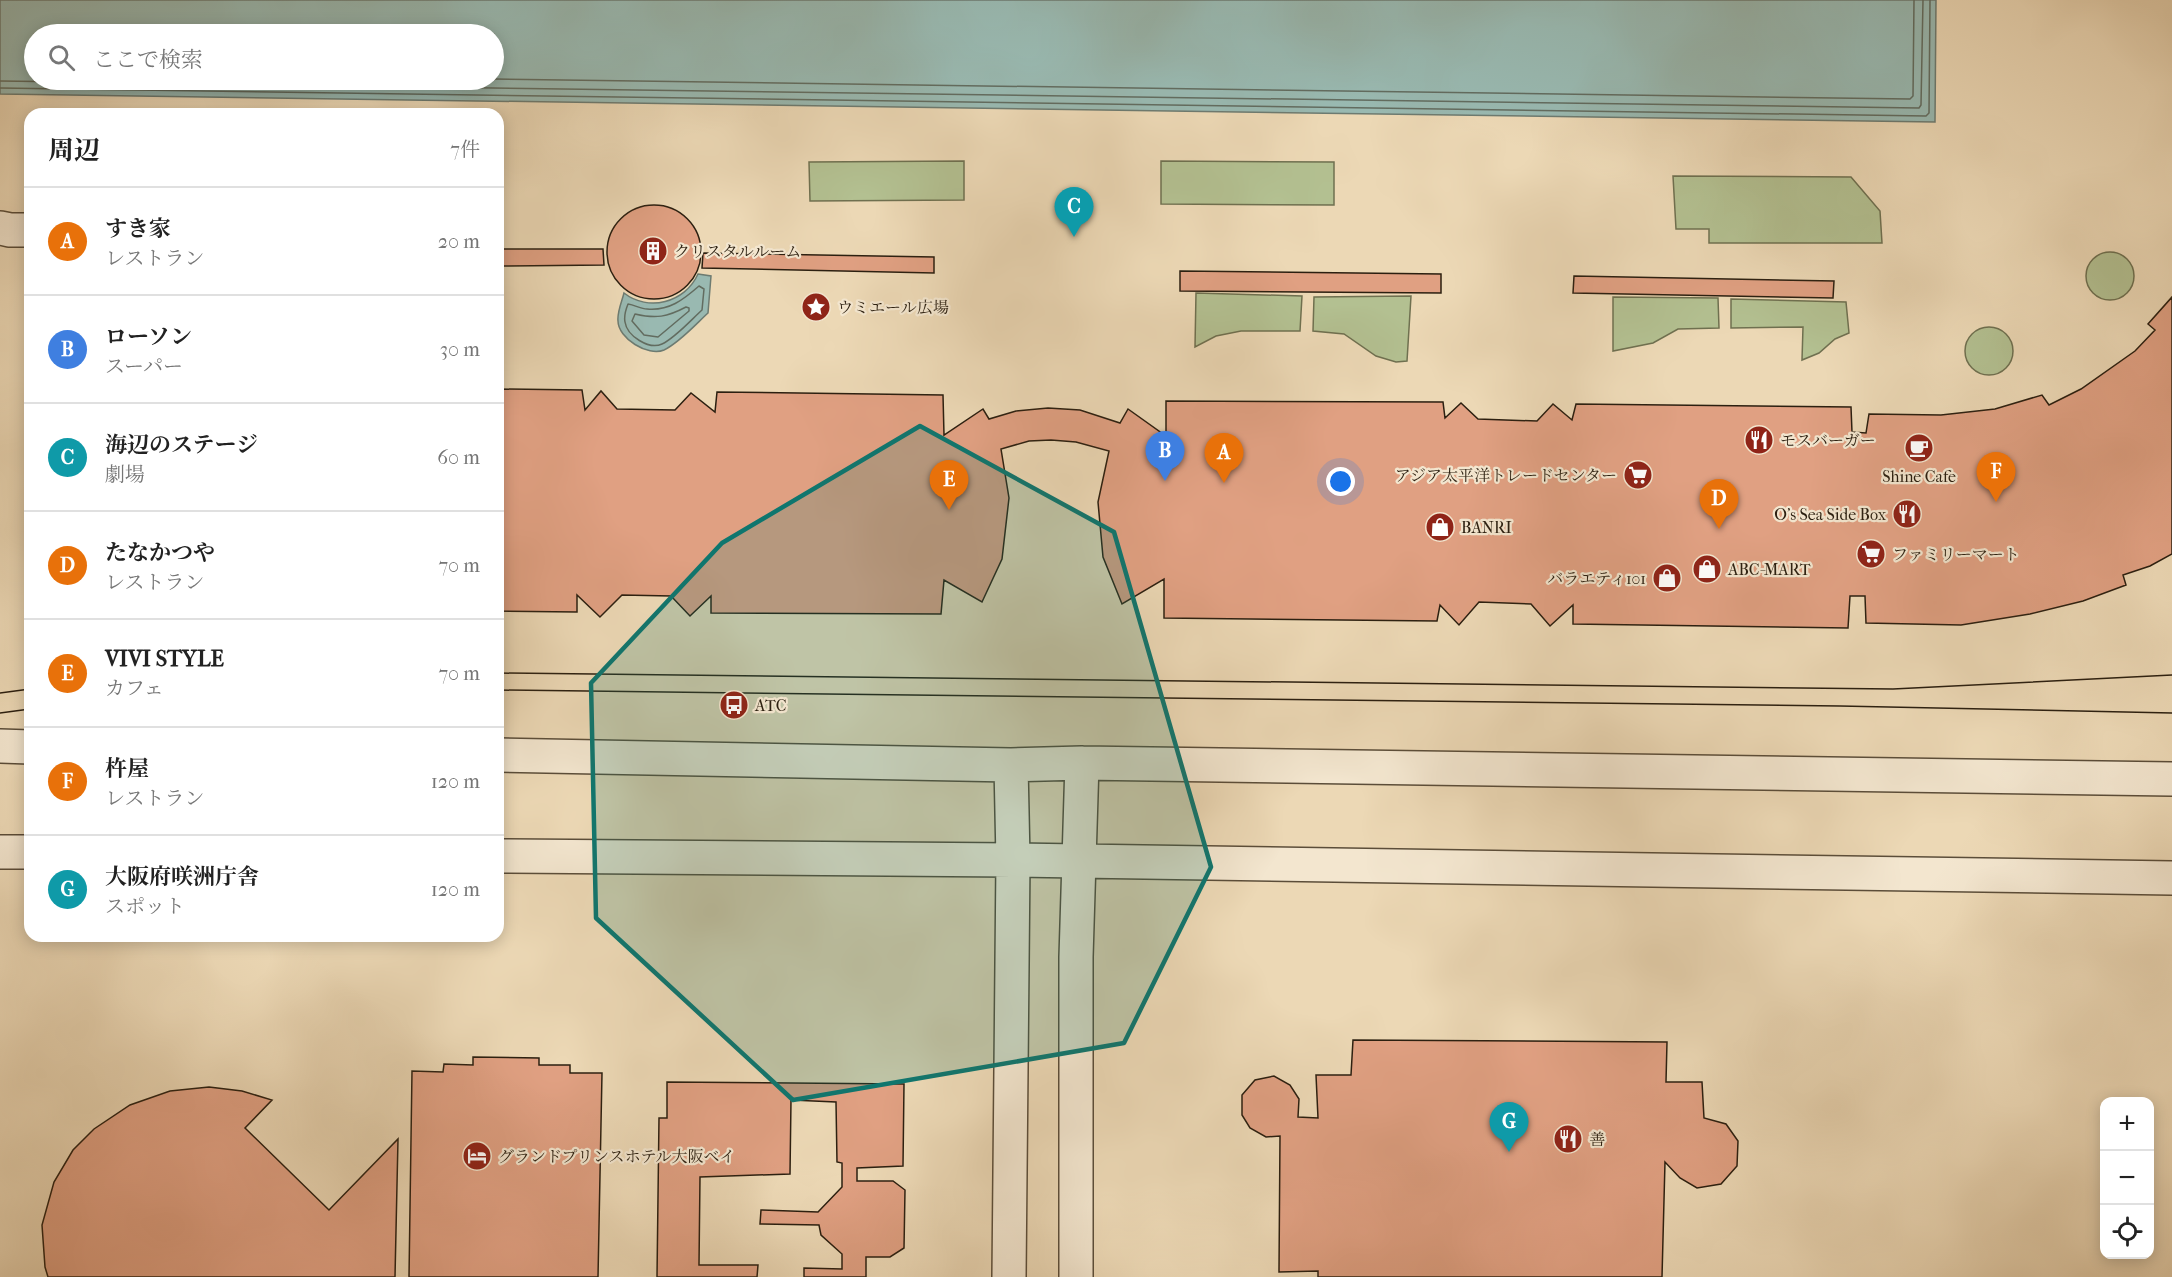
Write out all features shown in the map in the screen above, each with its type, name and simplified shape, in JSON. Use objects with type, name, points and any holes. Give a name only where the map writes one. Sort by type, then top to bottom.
[{"type":"street","points":[[0,228],[24,230]]},
{"type":"street","points":[[0,746],[24,747]]},
{"type":"street","points":[[504,756],[1011,765],[1082,763],[2172,779]]},
{"type":"street","points":[[1076,1277],[1076,957],[1082,763]]},
{"type":"street","points":[[1009,1277],[1013,860],[1011,765]]},
{"type":"street","points":[[0,852],[24,852]]},
{"type":"street","points":[[504,856],[1013,860],[2172,878]]},
{"type":"highlighted area","points":[[920,426],[1114,532],[1211,867],[1124,1043],[793,1100],[596,918],[591,683],[722,543]]},
{"type":"green space","points":[[964,161],[964,200],[810,201],[809,162]]},
{"type":"green space","points":[[1161,161],[1334,162],[1334,205],[1161,204]]},
{"type":"green space","points":[[1673,176],[1851,177],[1880,211],[1882,243],[1709,243],[1709,229],[1676,229]]},
{"type":"green space","points":[[2110,252],[2127,259],[2134,276],[2127,293],[2110,300],[2093,293],[2086,276],[2093,259]]},
{"type":"green space","points":[[1196,293],[1302,296],[1300,331],[1241,331],[1216,336],[1195,347]]},
{"type":"green space","points":[[1411,296],[1407,361],[1396,362],[1376,356],[1344,334],[1313,331],[1314,297]]},
{"type":"green space","points":[[1613,297],[1718,298],[1719,328],[1678,329],[1653,343],[1613,351]]},
{"type":"green space","points":[[1731,299],[1846,302],[1849,333],[1835,339],[1819,353],[1802,360],[1803,327],[1731,328]]},
{"type":"green space","points":[[1989,327],[2006,334],[2013,351],[2006,368],[1989,375],[1972,368],[1965,351],[1972,334]]},
{"type":"water","points":[[0,0],[1936,0],[1935,122],[0,94]]},
{"type":"water","points":[[698,274],[711,276],[708,313],[676,343],[664,350],[650,351],[635,344],[623,334],[618,318],[624,293],[644,302],[665,302],[684,292]]},
{"type":"building","name":"クリスタルルーム","points":[[654,205],[672,209],[687,219],[697,234],[701,252],[697,270],[687,285],[672,295],[654,299],[636,295],[621,285],[611,270],[607,252],[611,234],[621,219],[636,209]]},
{"type":"building","points":[[504,249],[603,249],[604,265],[504,266]]},
{"type":"building","points":[[703,253],[934,257],[934,273],[702,268]]},
{"type":"building","points":[[1180,271],[1441,274],[1441,293],[1180,291]]},
{"type":"building","points":[[1574,276],[1834,281],[1833,298],[1573,293]]},
{"type":"building","name":"アジア太平洋トレードセンター","points":[[2172,297],[2172,554],[2150,566],[2123,575],[2126,585],[2083,601],[2030,614],[1961,625],[1866,623],[1865,596],[1850,596],[1848,628],[1573,624],[1573,605],[1550,626],[1531,604],[1479,602],[1459,625],[1440,605],[1437,621],[1164,618],[1164,579],[1122,604],[1103,557],[1098,502],[1109,451],[1076,442],[1051,440],[1029,441],[1001,449],[1009,498],[1002,559],[982,602],[944,580],[941,614],[711,613],[711,596],[690,616],[671,596],[622,595],[600,617],[577,595],[577,612],[504,611],[504,389],[582,390],[585,410],[601,391],[617,409],[675,410],[691,393],[715,412],[717,392],[943,395],[944,435],[983,409],[989,419],[1016,411],[1048,408],[1080,410],[1120,423],[1128,409],[1166,436],[1166,401],[1443,402],[1445,418],[1461,403],[1478,419],[1537,421],[1553,404],[1572,420],[1576,404],[1851,407],[1852,432],[1866,433],[1869,414],[1941,415],[1995,409],[2042,395],[2049,405],[2081,389],[2135,351],[2155,330],[2148,324]]},
{"type":"building","points":[[1353,1040],[1667,1042],[1666,1082],[1702,1082],[1704,1118],[1726,1124],[1738,1141],[1737,1166],[1721,1184],[1697,1188],[1680,1178],[1665,1162],[1662,1277],[1318,1277],[1318,1271],[1279,1272],[1280,1136],[1266,1137],[1250,1128],[1242,1115],[1242,1095],[1255,1080],[1274,1076],[1290,1085],[1299,1099],[1298,1117],[1318,1118],[1316,1075],[1351,1075]]},
{"type":"building","points":[[473,1057],[539,1058],[539,1065],[570,1065],[570,1073],[602,1073],[598,1277],[409,1277],[412,1071],[443,1072],[444,1064],[473,1065]]},
{"type":"building","points":[[667,1082],[904,1084],[903,1166],[857,1168],[857,1181],[893,1181],[905,1190],[904,1248],[890,1257],[866,1257],[866,1277],[804,1277],[804,1268],[842,1269],[842,1254],[821,1235],[819,1225],[760,1224],[761,1210],[818,1212],[842,1187],[842,1163],[837,1162],[836,1102],[791,1100],[790,1174],[700,1177],[699,1265],[758,1265],[757,1277],[657,1277],[659,1118],[667,1118]]},
{"type":"building","points":[[209,1087],[242,1091],[272,1100],[245,1128],[329,1210],[398,1139],[395,1277],[48,1277],[45,1267],[42,1225],[54,1182],[73,1150],[94,1129],[130,1105],[170,1091]]},
{"type":"tram line","points":[[504,673],[1893,689],[2172,675]]},
{"type":"tram line","points":[[0,693],[24,690]]},
{"type":"tram line","points":[[504,690],[1840,706],[2172,713]]},
{"type":"tram line","points":[[0,713],[24,710]]},
{"type":"place","name":"海辺のステージ","points":[[1074,237]]},
{"type":"place","name":"クリスタルルーム","points":[[653,251]]},
{"type":"place","name":"ウミエール広場","points":[[816,307]]},
{"type":"place","name":"モスバーガー","points":[[1759,440]]},
{"type":"place","name":"Shine Cafe","points":[[1919,448]]},
{"type":"place","name":"アジア太平洋トレードセンター","points":[[1638,475]]},
{"type":"place","name":"ローソン","points":[[1165,481]]},
{"type":"place","name":"すき家","points":[[1224,483]]},
{"type":"place","name":"杵屋","points":[[1996,502]]},
{"type":"place","name":"VIVI STYLE","points":[[949,510]]},
{"type":"place","name":"O's Sea Side Box","points":[[1907,514]]},
{"type":"place","name":"BANRI","points":[[1440,527]]},
{"type":"place","name":"たなかつや","points":[[1719,529]]},
{"type":"place","name":"ファミリーマート","points":[[1871,554]]},
{"type":"place","name":"ABC-MART","points":[[1707,569]]},
{"type":"place","name":"バラエティ101","points":[[1667,578]]},
{"type":"place","name":"ATC","points":[[734,705]]},
{"type":"place","name":"善","points":[[1568,1139]]},
{"type":"place","name":"大阪府咲洲庁舎","points":[[1509,1152]]},
{"type":"place","name":"グランドプリンスホテル大阪ベイ","points":[[477,1156]]}]
